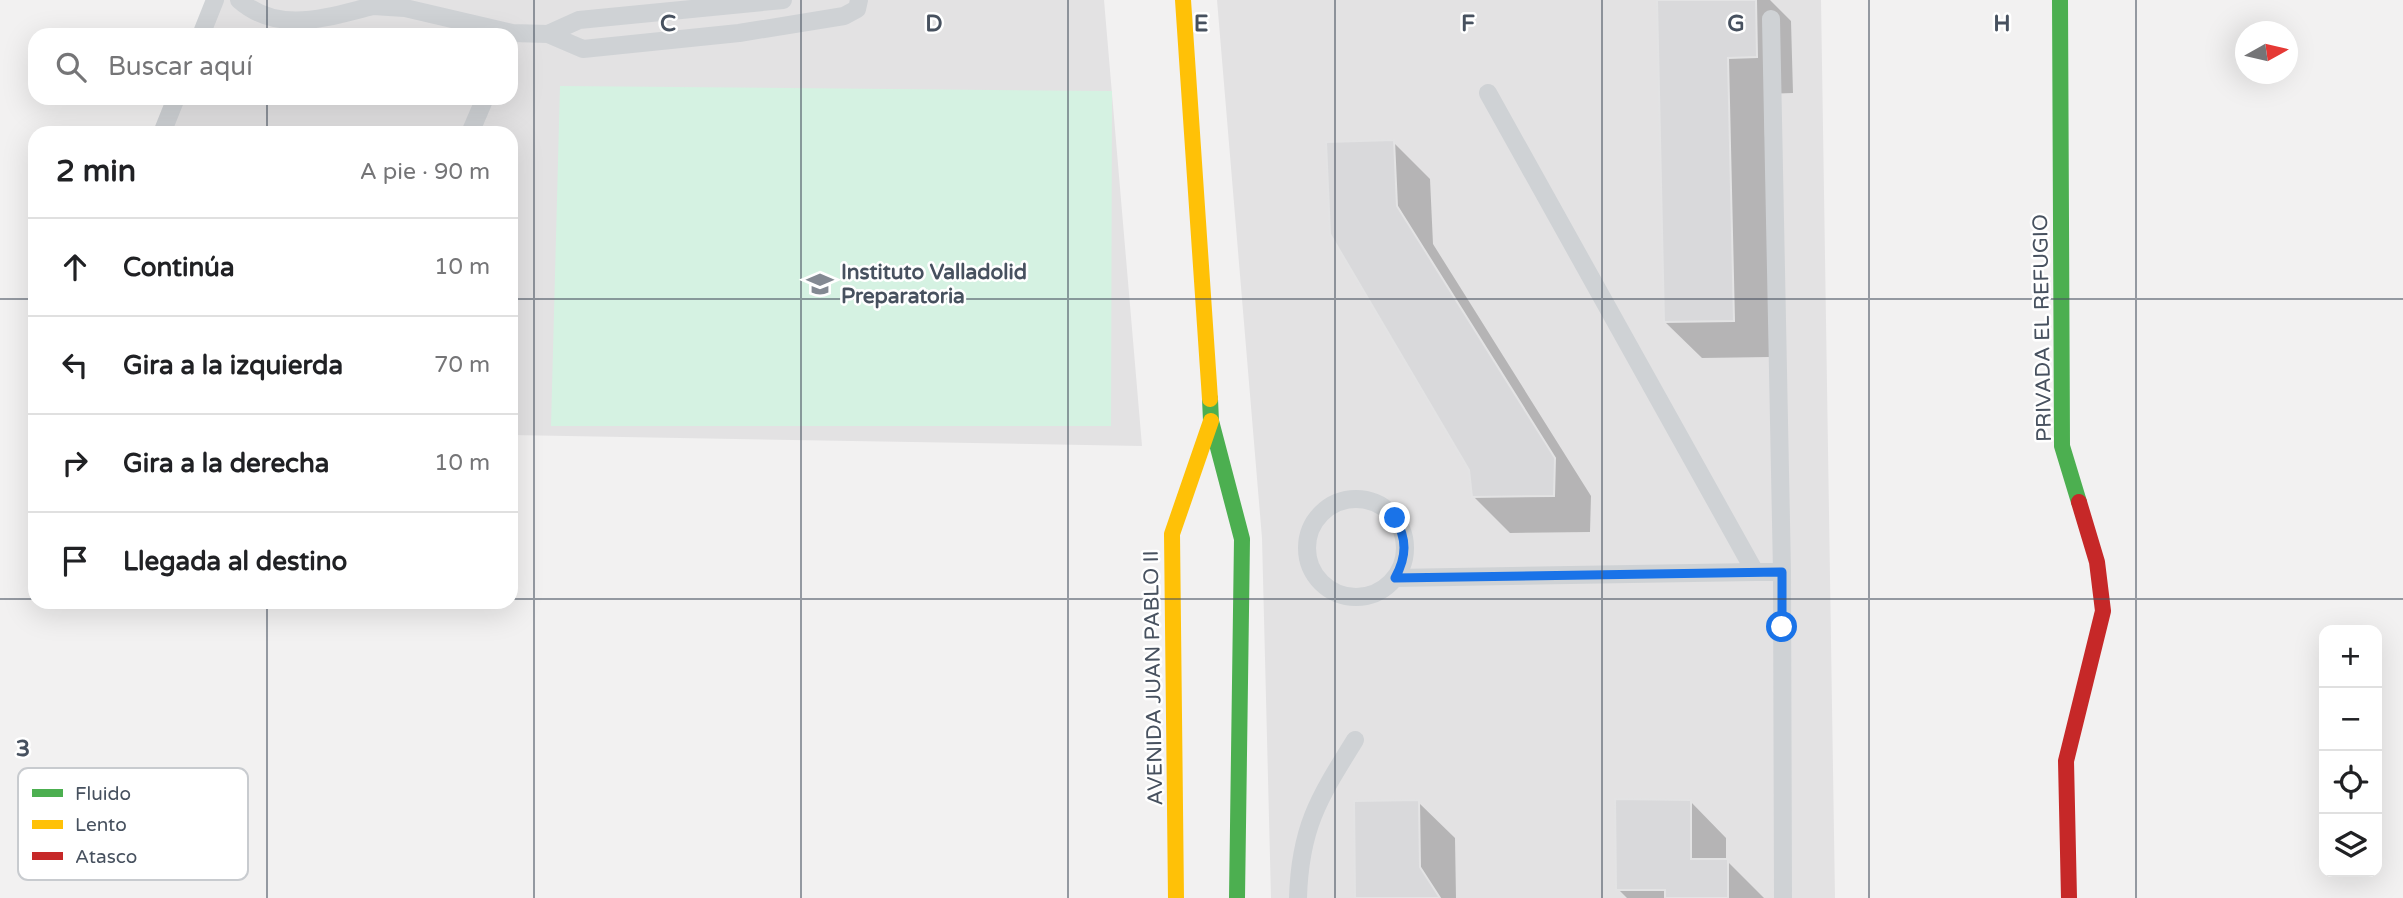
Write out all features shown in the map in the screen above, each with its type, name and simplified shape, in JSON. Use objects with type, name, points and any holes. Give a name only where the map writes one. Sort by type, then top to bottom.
[{"type":"main road","name":"AVENIDA JUAN PABLO II","points":[[1183,0],[1211,421],[1242,539],[1237,898]]},
{"type":"main road","name":"PRIVADA EL REFUGIO","points":[[2060,0],[2062,446],[2097,562],[2103,611],[2066,761],[2069,898]]},
{"type":"main road","name":"AVENIDA JUAN PABLO II","points":[[1175,898],[1172,534],[1211,421]]},
{"type":"lane","points":[[204,28],[215,0]]},
{"type":"lane","points":[[239,0],[254,14],[302,22],[373,3],[487,28]]},
{"type":"lane","points":[[548,34],[579,20],[783,0]]},
{"type":"lane","points":[[518,34],[548,34],[583,49],[739,33],[844,16],[857,9],[859,0]]},
{"type":"lane","points":[[1771,19],[1782,572],[1783,898]]},
{"type":"lane","points":[[1488,93],[1755,572]]},
{"type":"lane","points":[[165,126],[173,105]]},
{"type":"lane","points":[[473,126],[482,105]]},
{"type":"lane","points":[[1395,578],[1404,556],[1403,532],[1383,506],[1352,498],[1322,511],[1312,524],[1307,540],[1313,572],[1323,585],[1352,598],[1384,590],[1395,578],[1782,572]]},
{"type":"lane","points":[[1298,898],[1299,861],[1315,804],[1355,740]]},
{"type":"shaded area","name":"Instituto Valladolid Preparatoria","points":[[221,0],[1104,0],[1142,446],[518,435],[518,126],[171,126],[179,105],[518,105],[518,28],[210,28]]},
{"type":"shaded area","points":[[1217,0],[1821,0],[1835,898],[1271,898],[1262,538]]},
{"type":"green space","name":"Instituto Valladolid Preparatoria","points":[[560,86],[1112,91],[1111,426],[551,426]]},
{"type":"building","points":[[1657,0],[1756,0],[1757,57],[1728,58],[1734,321],[1664,322]]},
{"type":"building","points":[[1394,140],[1397,206],[1555,458],[1554,496],[1472,497],[1469,470],[1330,234],[1326,142]]},
{"type":"building","points":[[1615,799],[1691,800],[1691,859],[1728,859],[1728,898],[1665,898],[1665,890],[1616,890]]},
{"type":"building","points":[[1419,800],[1420,867],[1440,898],[1355,898],[1354,801]]},
{"type":"traffic: fast","points":[[2060,0],[2062,446],[2079,502]]},
{"type":"traffic: fast","points":[[1210,399],[1211,421],[1242,539],[1237,898]]},
{"type":"traffic: slow","points":[[1183,0],[1210,399]]},
{"type":"traffic: slow","points":[[1176,898],[1172,534],[1211,421]]},
{"type":"traffic: jam","points":[[2069,898],[2066,761],[2103,611],[2097,562],[2079,502]]},
{"type":"place","name":"Instituto Valladolid Preparatoria","points":[[820,284]]},
{"type":"route","points":[[1395,518],[1403,532],[1405,549],[1403,564],[1395,578],[1782,572],[1782,627]]}]
